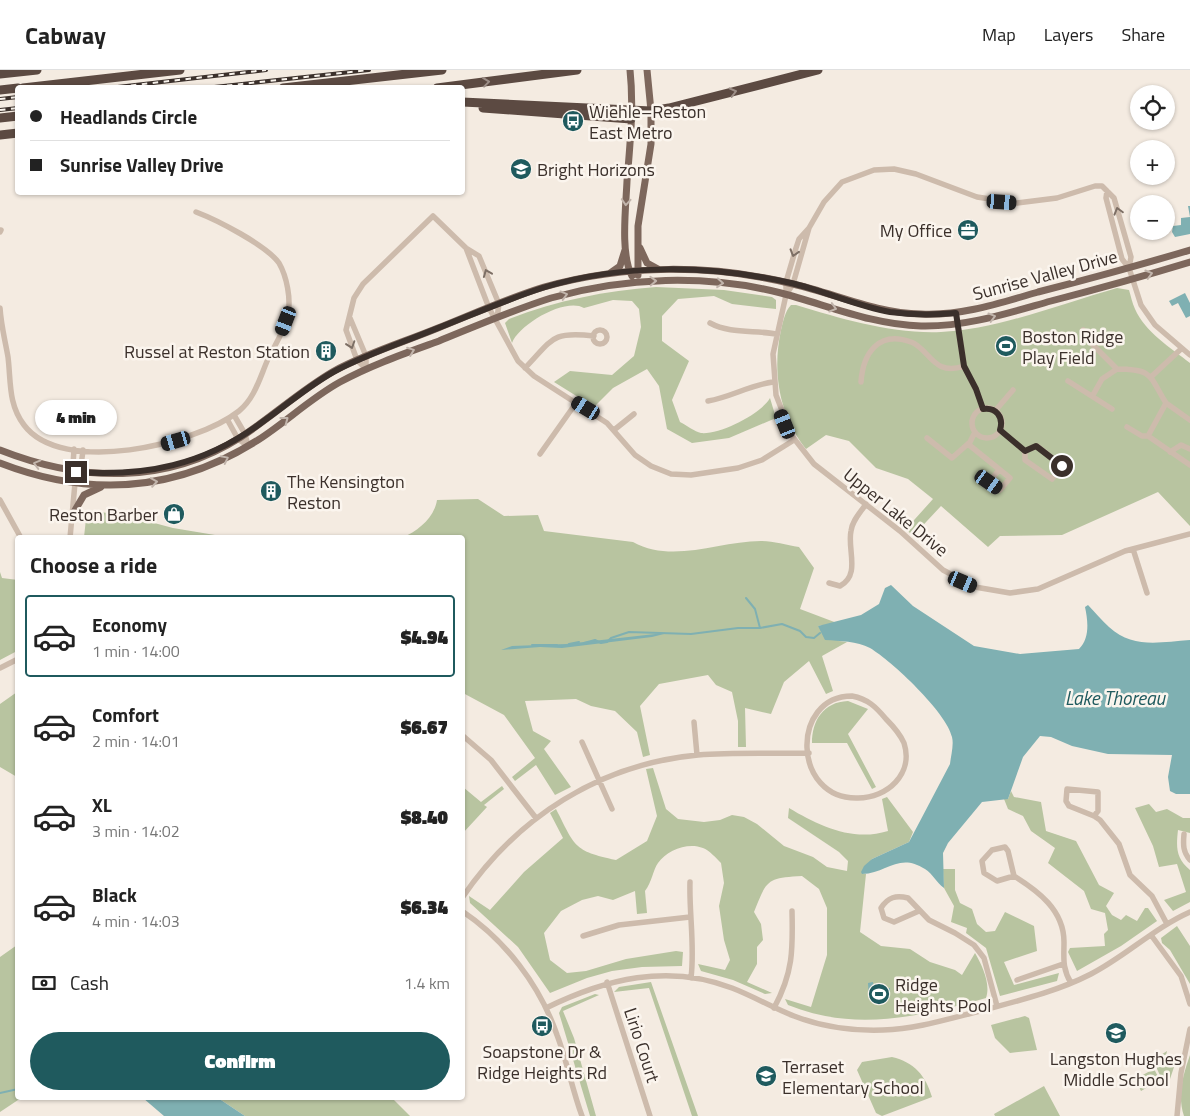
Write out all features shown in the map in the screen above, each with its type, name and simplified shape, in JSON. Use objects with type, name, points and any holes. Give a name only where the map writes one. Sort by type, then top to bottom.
[{"type":"highway","points":[[0,74],[37,70]]},
{"type":"highway","points":[[49,85],[180,70]]},
{"type":"highway","points":[[310,85],[442,70]]},
{"type":"highway","points":[[460,85],[577,70]]},
{"type":"highway","points":[[465,106],[632,115],[669,108],[818,70]]},
{"type":"highway","points":[[0,90],[15,88]]},
{"type":"highway","points":[[465,102],[632,115]]},
{"type":"highway","points":[[0,118],[15,116]]},
{"type":"highway","points":[[0,135],[15,133]]},
{"type":"main road","points":[[630,70],[632,115],[625,207],[626,245],[630,272],[635,282]]},
{"type":"main road","points":[[635,282],[639,271],[637,238],[650,144],[651,111],[647,70]]},
{"type":"main road","points":[[637,238],[646,262],[660,270]]},
{"type":"main road","points":[[607,274],[620,266],[626,245]]},
{"type":"main road","name":"Sunrise Valley Drive","points":[[0,450],[31,462],[76,472],[125,474],[158,470],[198,458],[238,439],[315,383],[366,356],[543,288],[607,274],[660,270],[729,271],[789,283],[890,312],[956,313],[988,306],[1190,250]]},
{"type":"main road","name":"Sunrise Valley Drive","points":[[0,463],[34,475],[75,484],[105,486],[139,484],[176,477],[212,465],[248,446],[330,387],[366,369],[497,318],[570,293],[635,282],[712,282],[759,288],[884,322],[920,326],[957,325],[1190,262]]},
{"type":"main road","points":[[71,517],[84,495],[105,486]]},
{"type":"street","name":"Upper Lake Drive","points":[[1129,268],[1131,257],[1114,198],[1102,186],[1095,186],[1043,201],[1002,202],[977,197],[905,170],[885,169],[854,176],[838,185],[824,202],[809,228],[799,239],[772,354],[773,382],[780,410],[794,440],[814,464],[866,504],[953,577],[975,587],[998,592],[1038,589],[1133,548],[1176,539],[1190,534]]},
{"type":"street","points":[[0,308],[11,397],[16,414],[27,430],[38,438],[55,445],[74,449],[120,451],[156,446],[190,436],[227,419],[244,406],[254,392],[286,321],[289,299],[282,270],[273,257],[229,227],[196,212]]},
{"type":"street","points":[[366,369],[357,360],[346,330],[350,318],[351,304],[358,291],[434,216],[466,248],[479,256],[499,304],[497,318]]},
{"type":"street","points":[[466,248],[489,308],[497,318],[512,353],[525,368],[544,383],[614,430],[642,460],[661,470],[681,475],[703,474],[749,465],[774,454],[794,440]]},
{"type":"street","points":[[1129,268],[1138,299],[1147,315],[1164,334],[1190,356]]},
{"type":"street","points":[[956,313],[964,366],[976,389],[983,409]]},
{"type":"street","points":[[350,318],[366,356],[366,369]]},
{"type":"street","points":[[710,323],[727,330],[756,330],[776,334]]},
{"type":"street","points":[[1083,330],[1092,344],[1117,369]]},
{"type":"street","points":[[525,368],[559,335],[569,333],[594,336]]},
{"type":"street","points":[[861,382],[865,359],[871,350],[881,342],[895,339],[913,343],[935,364],[953,368],[964,366]]},
{"type":"street","points":[[1152,376],[1182,349]]},
{"type":"street","points":[[1093,395],[1102,379],[1117,369],[1138,369],[1152,376],[1166,403],[1190,420]]},
{"type":"street","points":[[1068,381],[1093,395],[1112,409]]},
{"type":"street","points":[[708,401],[726,398],[747,387],[773,382]]},
{"type":"street","points":[[995,411],[1013,390]]},
{"type":"street","points":[[540,454],[576,403]]},
{"type":"street","points":[[1148,436],[1166,403]]},
{"type":"street","points":[[983,409],[995,411],[1001,418],[1000,430],[995,436],[986,438],[976,432],[973,423],[974,417],[983,409]]},
{"type":"street","points":[[614,430],[634,414]]},
{"type":"street","points":[[234,415],[245,434],[248,446]]},
{"type":"street","points":[[227,419],[238,439],[248,446]]},
{"type":"street","points":[[1127,427],[1142,436],[1148,436],[1190,465]]},
{"type":"street","points":[[1000,430],[1025,451],[1025,460],[1052,479],[1062,466],[1036,446],[1025,451]]},
{"type":"street","points":[[927,438],[952,458],[968,444],[976,432]]},
{"type":"street","points":[[968,444],[999,470]]},
{"type":"street","points":[[1170,452],[1181,445],[1190,449]]},
{"type":"street","points":[[70,535],[76,472],[73,466],[74,449]]},
{"type":"street","points":[[76,472],[81,466],[83,450]]},
{"type":"street","points":[[0,500],[19,535]]},
{"type":"street","points":[[829,583],[840,586],[851,571],[853,559],[851,528],[866,504]]},
{"type":"street","points":[[1133,548],[1147,593]]},
{"type":"street","points":[[0,668],[15,660]]},
{"type":"street","points":[[852,696],[867,700],[878,709],[899,734],[906,756],[903,771],[890,788],[869,797],[850,798],[832,794],[820,785],[812,772],[808,753],[809,730],[815,715],[832,700],[852,696]]},
{"type":"street","points":[[694,722],[697,755]]},
{"type":"street","points":[[465,737],[490,760],[536,818]]},
{"type":"street","points":[[582,742],[612,809]]},
{"type":"street","points":[[465,894],[492,858],[536,818],[563,799],[599,780],[636,766],[697,755],[808,753]]},
{"type":"street","points":[[1094,816],[1098,811],[1098,792],[1068,789],[1066,801],[1069,806],[1094,816],[1120,844],[1130,876],[1152,896],[1167,924]]},
{"type":"street","points":[[1184,834],[1183,846],[1185,854],[1190,860]]},
{"type":"street","points":[[1014,876],[1000,882],[988,877],[983,869],[982,861],[995,848],[1005,847],[1008,851],[1014,876],[1036,891],[1058,916],[1063,934],[1063,964],[1070,983]]},
{"type":"street","points":[[690,882],[690,917],[694,954],[691,978]]},
{"type":"street","points":[[919,911],[894,922],[884,918],[881,908],[888,899],[902,897],[914,903],[919,911],[929,920],[974,945],[984,958],[997,1006]]},
{"type":"street","points":[[774,1008],[784,988],[791,964],[792,911]]},
{"type":"street","points":[[546,1008],[575,994],[607,982],[643,976],[691,978],[729,987],[774,1008],[805,1020],[832,1027],[867,1030],[916,1026],[1041,995],[1070,983],[1112,962],[1167,924],[1190,912]]},
{"type":"street","points":[[465,913],[487,930],[515,960],[546,1008],[557,1033],[582,1116]]},
{"type":"street","points":[[583,936],[619,925],[690,917]]},
{"type":"street","points":[[1151,935],[1181,976],[1190,1004]]},
{"type":"street","points":[[1017,980],[1063,964]]},
{"type":"street","name":"Lirio Court","points":[[607,982],[650,1116]]},
{"type":"street","points":[[1178,1114],[1181,1073],[1190,1029]]},
{"type":"green space","points":[[656,287],[724,290],[772,297],[776,300],[776,309],[732,304],[714,296],[678,299],[662,316],[662,341],[689,361],[672,400],[680,422],[693,430],[709,433],[740,422],[759,410],[770,398],[776,418],[729,438],[692,443],[667,429],[659,386],[647,369],[613,388],[594,407],[554,382],[570,371],[612,375],[634,356],[641,327],[639,309],[632,301],[613,300],[584,308],[566,306],[555,309],[524,328],[512,343],[505,323],[509,319],[527,312],[564,302],[618,291]]},
{"type":"green space","points":[[1117,288],[1129,290],[1135,309],[1145,325],[1159,339],[1190,363],[1190,526],[1158,492],[1062,535],[1000,536],[988,547],[941,506],[913,536],[906,529],[933,499],[908,479],[876,468],[849,441],[826,435],[806,449],[789,422],[780,392],[777,362],[784,317],[791,305],[886,328],[904,331],[941,332],[962,330],[1006,321]]},
{"type":"green space","points":[[478,499],[504,516],[538,515],[544,531],[633,542],[648,548],[664,551],[696,550],[761,541],[799,547],[814,568],[800,609],[837,623],[818,626],[839,641],[847,642],[822,656],[833,691],[826,694],[809,661],[784,682],[771,714],[745,708],[746,747],[738,747],[738,721],[732,692],[716,685],[708,675],[659,684],[640,706],[650,755],[643,757],[637,732],[615,711],[591,706],[576,699],[525,701],[533,731],[551,741],[544,749],[571,787],[555,795],[536,765],[515,781],[512,777],[535,758],[504,715],[465,694],[465,535],[407,535],[425,523],[433,512],[437,500]]},
{"type":"green space","points":[[87,510],[128,516],[173,528],[215,535],[84,535]]},
{"type":"green space","points":[[0,572],[2,578],[15,580],[15,652],[0,660]]},
{"type":"green space","points":[[15,693],[15,776],[0,767],[0,704]]},
{"type":"green space","points":[[848,701],[868,709],[848,734],[876,787],[872,789],[847,743],[812,743],[814,727],[821,714],[832,705]]},
{"type":"green space","points":[[653,768],[666,809],[678,819],[704,822],[720,820],[732,815],[744,817],[757,824],[784,846],[813,857],[827,867],[847,871],[848,861],[839,852],[788,818],[789,808],[812,821],[837,830],[862,835],[875,834],[888,831],[882,799],[887,797],[913,832],[909,842],[872,859],[862,874],[866,874],[860,932],[881,946],[910,949],[930,962],[955,970],[962,975],[975,953],[987,981],[986,998],[912,1016],[862,1020],[813,1013],[788,1005],[785,999],[811,1007],[827,955],[827,908],[819,889],[802,876],[781,878],[769,883],[765,887],[754,912],[761,924],[763,940],[757,947],[757,964],[747,982],[772,993],[765,994],[733,980],[701,971],[698,964],[725,970],[730,960],[724,940],[719,906],[724,883],[721,863],[705,849],[697,846],[678,848],[667,854],[658,863],[645,891],[647,913],[637,914],[635,891],[613,900],[598,896],[582,900],[561,911],[544,933],[550,960],[567,973],[586,971],[626,959],[676,951],[683,952],[682,966],[642,967],[612,971],[587,978],[550,993],[518,947],[470,903],[469,896],[490,910],[524,872],[563,838],[550,813],[556,809],[567,831],[577,845],[583,850],[602,857],[616,860],[647,841],[657,816],[646,769]]},
{"type":"green space","points":[[502,786],[504,789],[484,805],[487,807],[465,831],[465,789],[481,802]]},
{"type":"green space","points":[[1011,791],[1014,797],[1041,802],[1046,831],[1076,841],[1099,885],[1114,893],[1106,906],[1112,915],[1121,920],[1126,915],[1137,921],[1145,908],[1148,908],[1157,921],[1121,946],[1077,971],[1068,952],[1070,948],[1105,946],[1104,934],[1108,930],[1105,913],[1091,909],[1084,891],[1048,863],[1055,848],[1031,831],[1023,816],[1008,809],[1004,799],[1008,799]]},
{"type":"green space","points":[[1149,804],[1156,812],[1167,809],[1183,818],[1190,818],[1190,833],[1178,830],[1177,842],[1180,857],[1185,866],[1190,870],[1190,902],[1173,911],[1164,900],[1186,892],[1177,864],[1159,867],[1153,846],[1135,808]]},
{"type":"green space","points":[[943,869],[955,869],[955,890],[960,903],[972,909],[977,924],[986,932],[995,931],[1005,912],[1034,926],[1037,951],[1004,962],[1014,985],[1059,973],[1057,981],[1000,996],[986,948],[966,933],[967,928],[951,922],[954,906],[944,888]]},
{"type":"green space","points":[[1177,926],[1190,946],[1190,984],[1170,950],[1162,943],[1161,938]]},
{"type":"green space","points":[[15,946],[15,1100],[18,1100],[0,1112],[0,957]]},
{"type":"green space","points":[[651,982],[698,1116],[692,1116],[649,988],[614,992],[619,987]]},
{"type":"green space","points":[[595,994],[599,995],[563,1011],[574,1038],[596,1116],[590,1116],[559,1013],[562,1007]]},
{"type":"green space","points":[[1025,1016],[1029,1018],[1037,1050],[1010,1053],[995,1038],[991,1025]]},
{"type":"green space","points":[[1167,1051],[1164,1064],[1174,1067],[1170,1079],[1163,1082],[1153,1060]]},
{"type":"green space","points":[[1190,1055],[1190,1116],[1184,1116],[1181,1093],[1183,1078]]},
{"type":"green space","points":[[892,1057],[907,1062],[923,1076],[932,1097],[882,1116],[876,1113],[857,1070],[862,1062]]},
{"type":"green space","points":[[1154,1069],[1162,1084],[1155,1087],[1153,1084],[1141,1091],[1135,1079]]},
{"type":"green space","points":[[1044,1086],[1060,1116],[995,1116],[994,1114]]},
{"type":"green space","points":[[221,1100],[394,1100],[410,1116],[245,1116]]},
{"type":"water","points":[[1190,217],[1190,234],[1175,237],[1175,226],[1181,225],[1181,218]]},
{"type":"water","points":[[1185,293],[1190,303],[1190,316],[1186,318],[1178,303],[1172,306],[1169,301]]},
{"type":"water","name":"Lake Thoreau","points":[[891,585],[913,606],[974,646],[1020,654],[1079,649],[1087,635],[1085,607],[1088,605],[1109,627],[1128,639],[1158,643],[1190,640],[1190,794],[1176,794],[1170,791],[1168,777],[1172,755],[1108,754],[1072,746],[1051,737],[1040,736],[1023,757],[1008,799],[982,802],[948,843],[943,853],[944,888],[925,869],[908,862],[862,874],[864,866],[872,859],[909,842],[950,764],[953,747],[948,727],[940,715],[917,688],[891,664],[870,648],[860,644],[825,640],[818,626],[861,615],[879,604],[885,588]]},
{"type":"water","points":[[664,633],[652,637],[562,648],[540,647],[501,650],[512,646],[566,644]]},
{"type":"water","name":"Ridge Heights Pool","points":[[873,982],[874,989],[890,988],[890,998],[869,1000],[868,983]]},
{"type":"water","points":[[145,1100],[221,1100],[245,1116],[164,1116]]},
{"type":"waterway","points":[[746,598],[755,609],[760,628]]},
{"type":"waterway","points":[[584,643],[595,640],[601,643],[607,642],[611,638],[629,632],[691,634],[738,628],[760,628],[782,624],[800,631],[806,637],[814,638],[820,633]]},
{"type":"waterway","points":[[569,644],[579,642]]},
{"type":"waterway","points":[[532,645],[557,645]]},
{"type":"waterway","points":[[0,1093],[15,1090]]},
{"type":"railway","points":[[135,85],[266,70]]},
{"type":"railway","points":[[232,85],[369,70]]},
{"type":"railway","points":[[0,99],[15,97]]},
{"type":"railway","points":[[0,110],[15,108]]},
{"type":"place","name":"Wiehle–Reston East Metro","points":[[573,121]]},
{"type":"place","name":"Bright Horizons","points":[[521,169]]},
{"type":"place","name":"My Office","points":[[968,230]]},
{"type":"place","name":"Boston Ridge Play Field","points":[[1006,346]]},
{"type":"place","name":"Russel at Reston Station","points":[[326,351]]},
{"type":"place","name":"The Kensington Reston","points":[[271,491]]},
{"type":"place","name":"Reston Barber","points":[[174,514]]},
{"type":"place","name":"Ridge Heights Pool","points":[[879,994]]},
{"type":"place","name":"Soapstone Dr & Ridge Heights Rd","points":[[542,1026]]},
{"type":"place","name":"Langston Hughes Middle School","points":[[1116,1033]]},
{"type":"place","name":"Terraset Elementary School","points":[[766,1076]]},
{"type":"route","points":[[76,472],[125,474],[172,466],[198,458],[238,439],[325,376],[357,360],[543,288],[607,274],[685,269],[707,269],[750,274],[793,284],[890,312],[956,313],[959,343],[964,366],[976,389],[983,409],[991,409],[999,414],[1002,422],[1000,430],[1025,451],[1036,446],[1062,466]]}]
